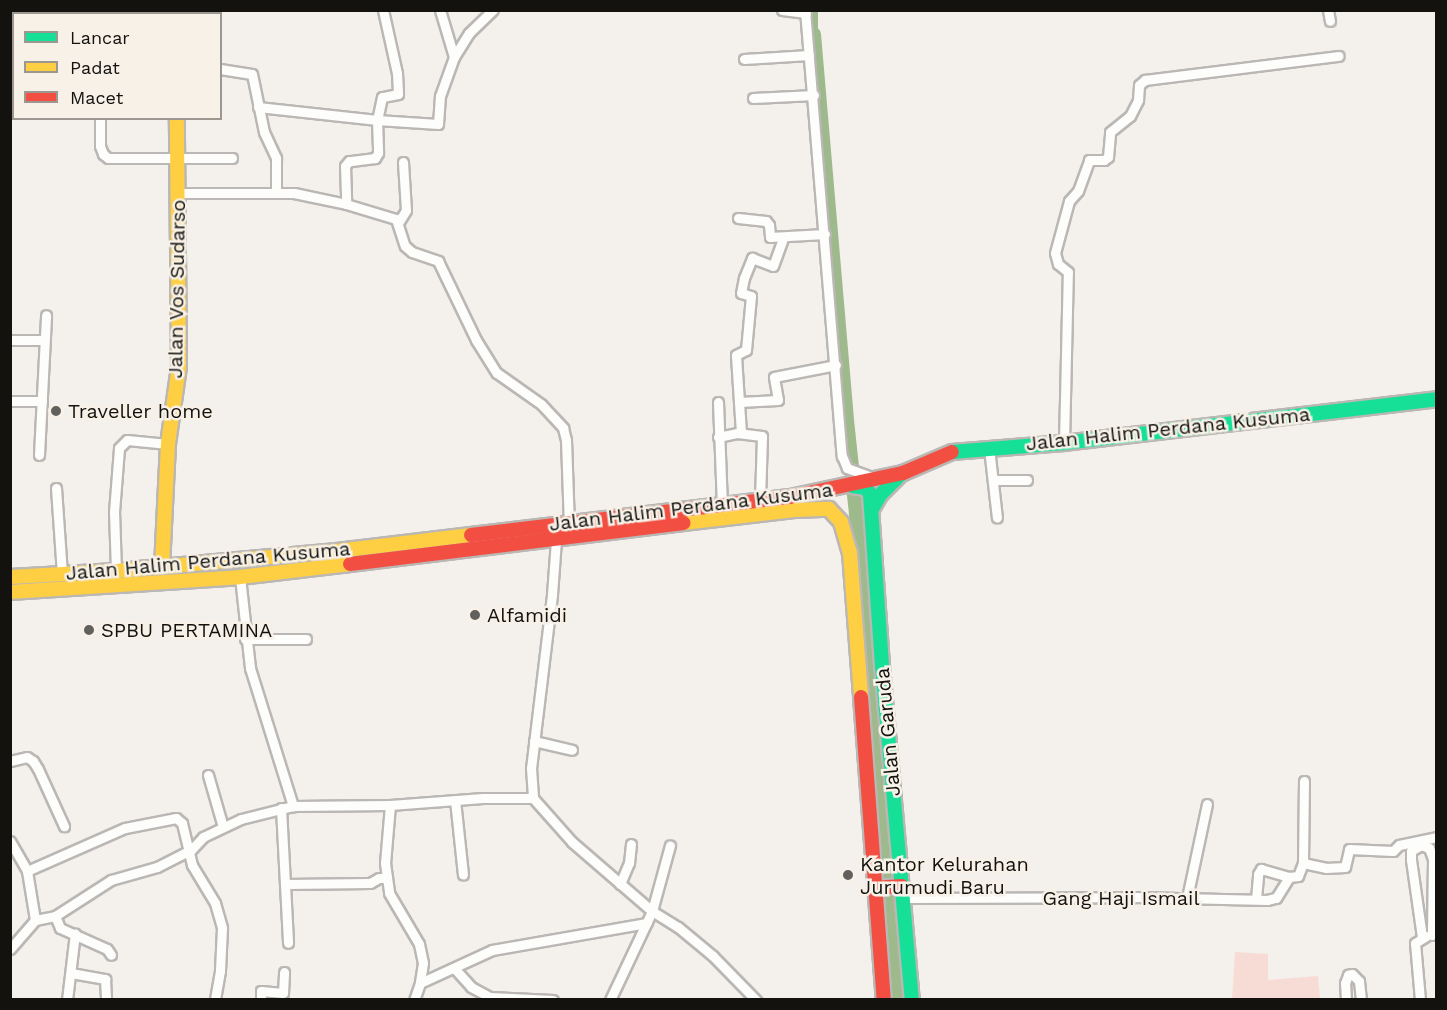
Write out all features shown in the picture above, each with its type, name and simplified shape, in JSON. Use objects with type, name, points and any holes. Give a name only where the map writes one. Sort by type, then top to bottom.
[{"type":"main road","name":"Jalan Vos Sudarso","points":[[162,567],[168,444],[179,367],[177,120]]},
{"type":"main road","name":"Jalan Halim Perdana Kusuma","points":[[10,577],[162,567],[452,537],[760,501],[903,473],[955,451],[1064,443],[1437,399]]},
{"type":"main road","points":[[872,509],[890,483],[903,473]]},
{"type":"main road","name":"Jalan Garuda","points":[[852,483],[866,488],[870,494],[872,509],[900,890],[912,999]]},
{"type":"main road","name":"Jalan Halim Perdana Kusuma","points":[[10,592],[240,577],[455,553],[794,510],[829,509]]},
{"type":"main road","name":"Jalan Garuda","points":[[829,509],[841,522],[850,553],[884,999]]},
{"type":"main road","points":[[452,537],[455,553]]},
{"type":"main road","points":[[382,544],[384,561]]},
{"type":"main road","points":[[876,888],[900,890]]},
{"type":"street","points":[[346,204],[345,166],[349,161],[375,158],[378,153],[377,120],[382,97],[398,94],[397,73],[383,10]]},
{"type":"street","points":[[440,10],[454,57]]},
{"type":"street","points":[[258,107],[438,124],[440,96],[454,57],[469,33],[493,10]]},
{"type":"street","points":[[782,10],[806,12],[814,95],[816,171],[825,234],[842,456],[852,483]]},
{"type":"street","points":[[1328,10],[1330,21]]},
{"type":"street","points":[[744,59],[809,55]]},
{"type":"street","points":[[1064,443],[1068,273],[1058,264],[1054,253],[1069,201],[1078,191],[1089,160],[1104,160],[1108,157],[1110,132],[1130,117],[1138,100],[1139,85],[1145,80],[1340,56]]},
{"type":"street","points":[[222,69],[252,74],[264,132],[276,158],[276,192]]},
{"type":"street","points":[[753,98],[814,95]]},
{"type":"street","points":[[100,120],[100,146],[103,154],[108,158],[232,158]]},
{"type":"street","points":[[398,223],[406,210],[403,162]]},
{"type":"street","points":[[178,193],[276,192],[346,204],[396,219],[405,246],[412,252],[438,261],[476,340],[497,373],[541,404],[563,428],[567,440],[569,524]]},
{"type":"street","points":[[738,218],[766,221],[769,225],[770,237],[825,234]]},
{"type":"street","points":[[741,433],[736,355],[746,350],[751,296],[741,293],[744,278],[752,258],[773,266],[783,238]]},
{"type":"street","points":[[39,455],[46,315]]},
{"type":"street","points":[[10,340],[43,340]]},
{"type":"street","points":[[739,402],[778,400],[774,377],[836,365]]},
{"type":"street","points":[[10,401],[42,401]]},
{"type":"street","points":[[718,402],[722,505]]},
{"type":"street","points":[[718,437],[741,433],[762,436],[760,501]]},
{"type":"street","points":[[117,571],[114,512],[119,448],[127,440],[168,444]]},
{"type":"street","points":[[989,448],[997,518]]},
{"type":"street","points":[[993,480],[1027,480]]},
{"type":"street","points":[[56,488],[62,574]]},
{"type":"street","points":[[556,540],[552,595],[531,768],[533,798],[572,842],[652,911],[678,927],[713,956],[756,999]]},
{"type":"street","points":[[240,577],[245,639],[254,683],[293,806]]},
{"type":"street","points":[[245,639],[306,639]]},
{"type":"street","points":[[534,741],[572,750]]},
{"type":"street","points":[[10,761],[27,757],[33,761],[64,826]]},
{"type":"street","points":[[208,775],[223,827]]},
{"type":"street","points":[[1256,899],[1258,874],[1261,869],[1289,878],[1298,876],[1303,863],[1304,781]]},
{"type":"street","points":[[10,949],[35,920],[55,916],[111,880],[157,867],[191,850],[203,837],[241,819],[293,806],[390,805],[455,800],[533,798]]},
{"type":"street","points":[[455,800],[463,875]]},
{"type":"street","points":[[1187,898],[1207,804]]},
{"type":"street","points":[[390,805],[385,863],[389,893],[419,944],[423,963],[420,983],[414,999]]},
{"type":"street","points":[[281,808],[288,943]]},
{"type":"street","points":[[27,871],[125,828],[176,818],[182,823],[191,850],[192,865],[215,903],[222,928],[220,971],[215,999]]},
{"type":"street","points":[[1303,863],[1326,868],[1345,867],[1348,849],[1393,851],[1399,845],[1437,837]]},
{"type":"street","points":[[10,841],[27,871],[35,920]]},
{"type":"street","points":[[620,884],[629,863],[631,844]]},
{"type":"street","points":[[610,999],[652,911],[670,845]]},
{"type":"street","points":[[1420,999],[1416,944],[1422,937],[1434,935],[1433,859],[1429,848],[1421,845],[1412,851],[1411,860],[1422,937]]},
{"type":"street","points":[[286,884],[370,883],[379,878],[387,878]]},
{"type":"street","name":"Gang Haji Ismail","points":[[900,890],[1267,900],[1276,898],[1289,878]]},
{"type":"street","points":[[55,916],[60,928],[107,949],[111,956]]},
{"type":"street","points":[[420,983],[455,969],[492,950],[647,923]]},
{"type":"street","points":[[67,999],[75,933]]},
{"type":"street","points":[[455,969],[471,987],[490,997],[553,999]]},
{"type":"street","points":[[261,999],[261,991],[283,993],[284,972]]},
{"type":"street","points":[[71,973],[105,979],[106,999]]},
{"type":"street","points":[[1346,999],[1345,983],[1348,975],[1352,975],[1359,981],[1361,999]]},
{"type":"shaded area","points":[[1235,952],[1268,954],[1268,980],[1318,976],[1320,999],[1232,999]]},
{"type":"waterway","points":[[813,10],[813,34]]},
{"type":"waterway","points":[[813,34],[847,429],[869,634],[898,1000]]},
{"type":"traffic: fast","points":[[952,452],[1064,443],[1436,399]]},
{"type":"traffic: fast","points":[[872,509],[880,495],[901,474]]},
{"type":"traffic: fast","points":[[852,486],[866,488],[870,494],[882,666],[912,1000]]},
{"type":"traffic: slow","points":[[162,567],[168,444],[179,367],[177,120]]},
{"type":"traffic: slow","points":[[683,523],[794,510],[829,509],[841,522],[850,553],[861,697]]},
{"type":"traffic: slow","points":[[10,577],[116,571],[337,551],[471,535]]},
{"type":"traffic: slow","points":[[10,592],[240,577],[350,564]]},
{"type":"traffic: jam","points":[[471,535],[790,497],[903,473],[952,452]]},
{"type":"traffic: jam","points":[[350,564],[683,523]]},
{"type":"traffic: jam","points":[[861,697],[884,1000]]},
{"type":"traffic: jam","points":[[874,888],[902,886]]},
{"type":"place","name":"Traveller home","points":[[56,411]]},
{"type":"place","name":"Alfamidi","points":[[475,615]]},
{"type":"place","name":"SPBU PERTAMINA","points":[[89,630]]},
{"type":"place","name":"Kantor Kelurahan Jurumudi Baru","points":[[848,875]]}]
